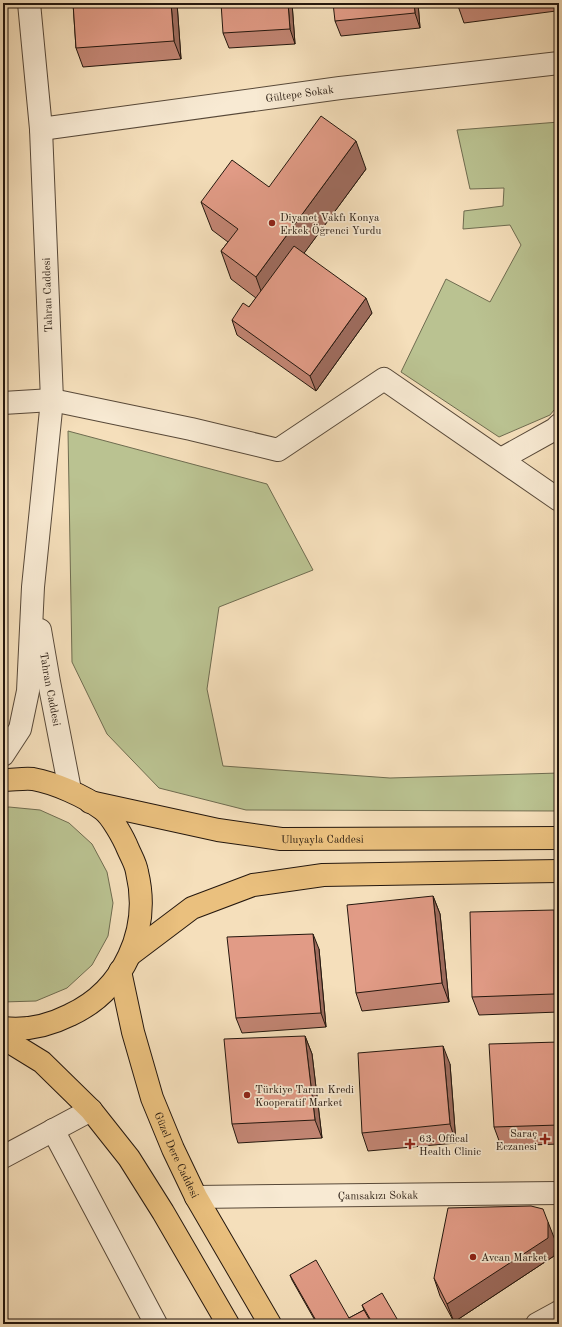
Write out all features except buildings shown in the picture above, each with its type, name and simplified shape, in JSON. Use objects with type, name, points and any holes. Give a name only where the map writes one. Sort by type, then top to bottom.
[{"type":"main road","points":[[3,780],[33,779],[70,790],[103,810],[124,839],[137,871],[142,905],[136,940],[126,962],[112,984],[85,1008],[53,1024],[18,1029],[3,1028]]},
{"type":"main road","name":"Uluyayla Caddesi","points":[[90,802],[218,830],[280,839],[559,838]]},
{"type":"main road","points":[[126,962],[192,908],[253,885],[323,875],[559,871]]},
{"type":"main road","name":"Güzel Dere Caddesi","points":[[126,962],[133,1032],[152,1098],[173,1149],[196,1197],[270,1324]]},
{"type":"main road","points":[[3,1038],[42,1062],[91,1110],[129,1158],[163,1212],[228,1324]]},
{"type":"street","name":"Tahran Caddesi","points":[[3,755],[20,729],[28,691],[33,587],[52,400],[41,129],[30,3]]},
{"type":"street","name":"Gültepe Sokak","points":[[41,129],[340,88],[559,63]]},
{"type":"street","points":[[3,403],[52,400],[191,428],[278,450],[384,378],[559,500]]},
{"type":"street","points":[[501,459],[555,429],[559,425]]},
{"type":"street","name":"Tahran Caddesi","points":[[33,587],[49,682],[70,790]]},
{"type":"street","points":[[3,1157],[91,1110]]},
{"type":"street","points":[[53,1130],[156,1324]]},
{"type":"street","name":"Çamsakızı Sokak","points":[[196,1197],[559,1193]]},
{"type":"street","points":[[537,1324],[559,1312]]},
{"type":"green space","points":[[559,122],[559,404],[550,415],[499,437],[401,372],[446,279],[490,302],[521,245],[510,225],[463,229],[464,211],[503,206],[504,188],[470,189],[457,130]]},
{"type":"green space","points":[[68,431],[267,484],[313,570],[219,607],[207,689],[223,766],[390,778],[559,773],[559,811],[246,810],[159,788],[107,734],[72,662]]},
{"type":"green space","points":[[9,807],[40,810],[69,823],[92,844],[107,872],[113,903],[108,936],[92,965],[67,988],[36,1001],[3,1002],[3,808]]},
{"type":"place","name":"Diyanet Vakfı Konya Erkek Öğrenci Yurdu","points":[[272,223]]},
{"type":"place","name":"Türkiye Tarım Kredi Kooperatif Market","points":[[247,1095]]},
{"type":"place","name":"Saraç Eczanesi","points":[[545,1139]]},
{"type":"place","name":"63. Offical Health Clinic","points":[[410,1144]]},
{"type":"place","name":"Avcan Market","points":[[473,1257]]}]
